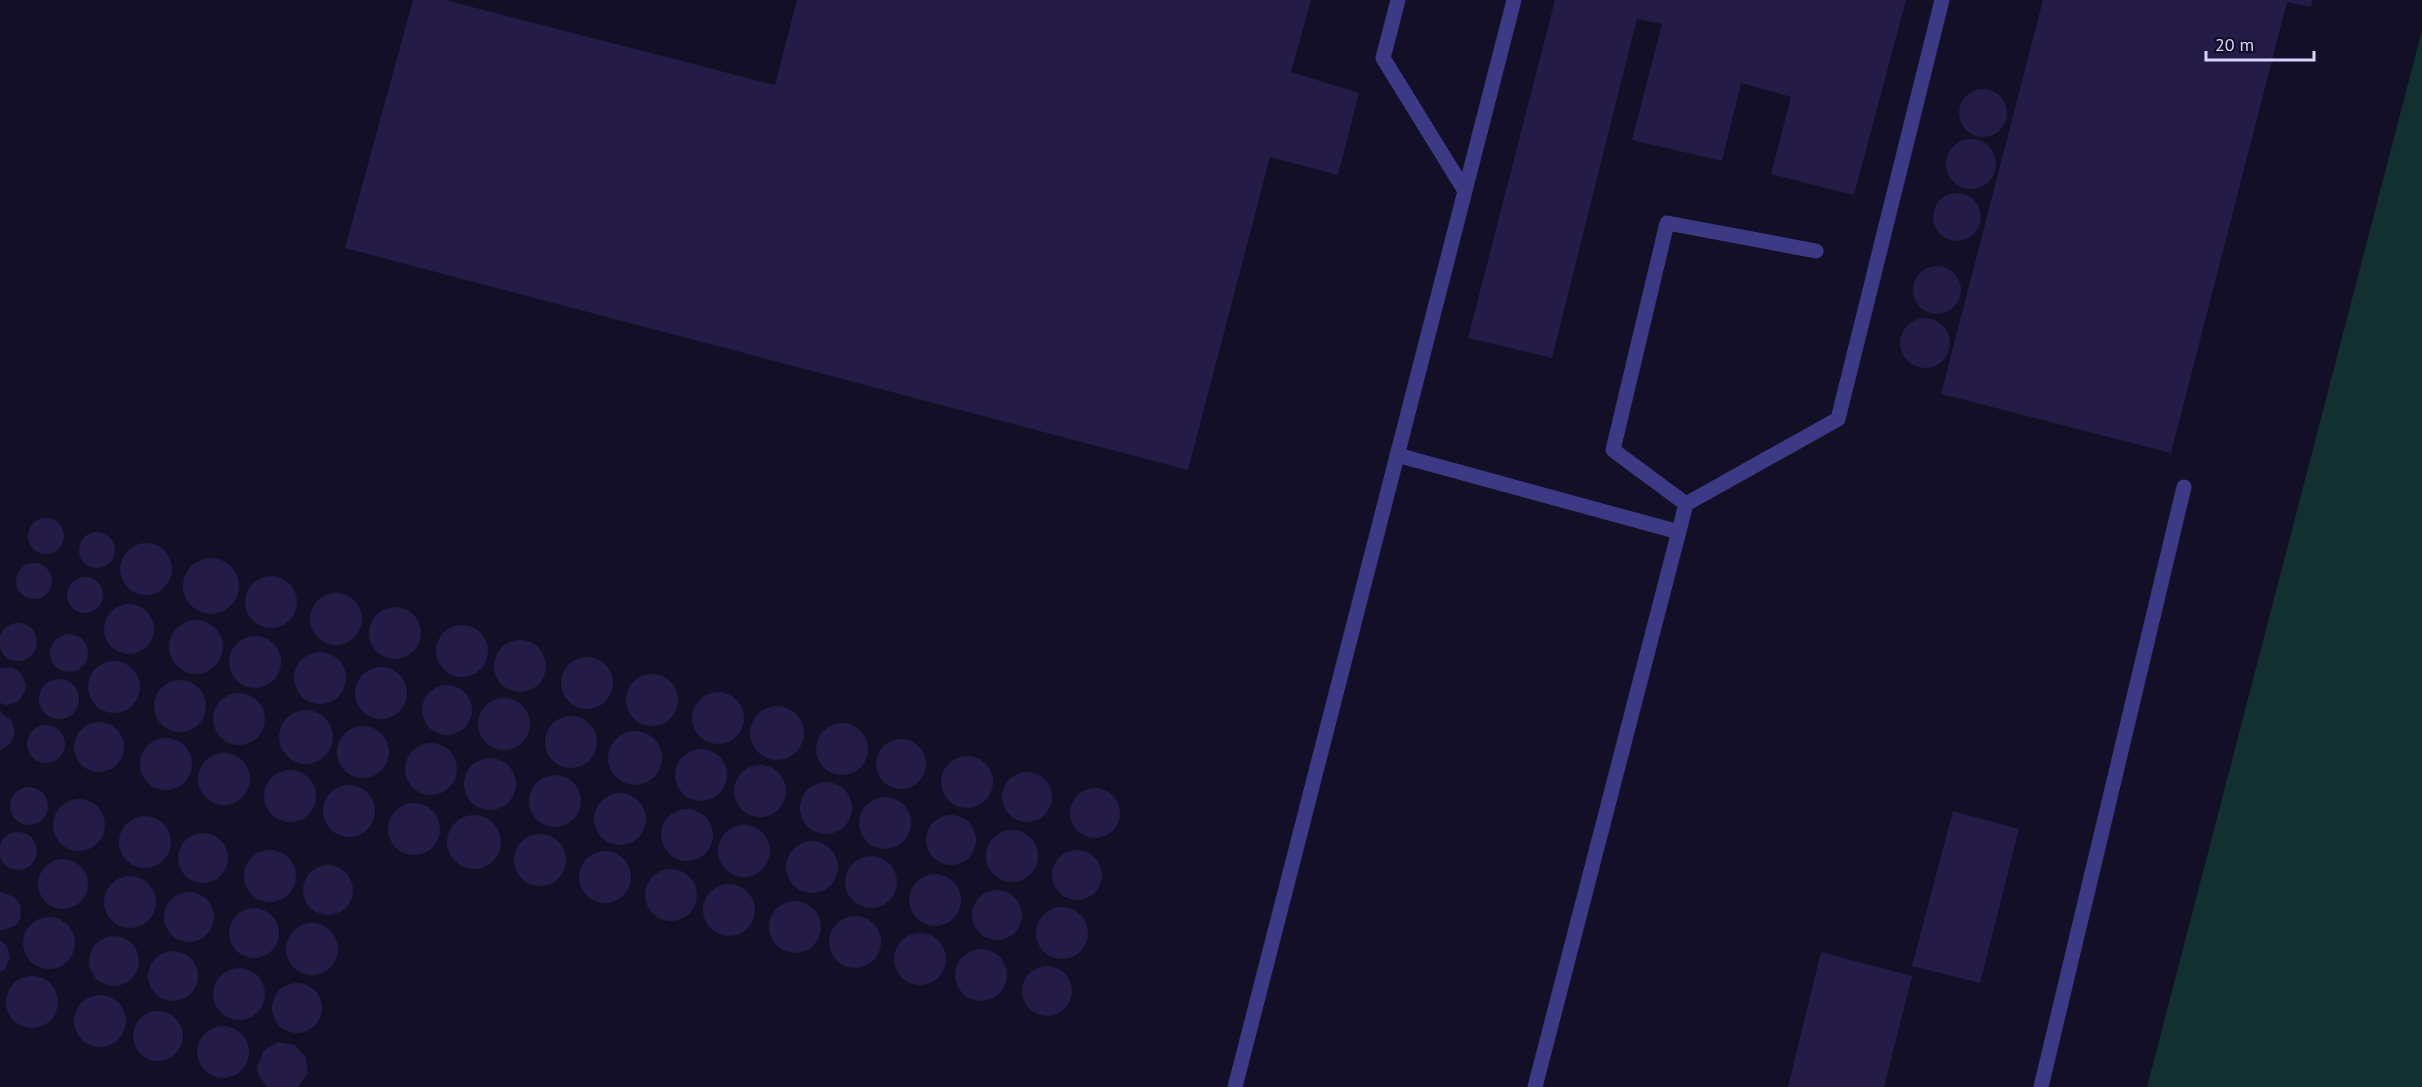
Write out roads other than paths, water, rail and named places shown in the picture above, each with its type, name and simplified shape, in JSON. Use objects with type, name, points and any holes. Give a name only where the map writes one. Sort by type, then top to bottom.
[{"type":"lane","points":[[1398,0],[1383,58],[1465,191]]},
{"type":"lane","points":[[1235,1087],[1514,0]]},
{"type":"lane","points":[[1534,1087],[1686,504],[1838,419],[1942,0]]},
{"type":"lane","points":[[1686,504],[1613,450],[1667,223],[1816,251]]},
{"type":"lane","points":[[1397,455],[1679,532]]},
{"type":"lane","points":[[2040,1087],[2184,487]]}]
